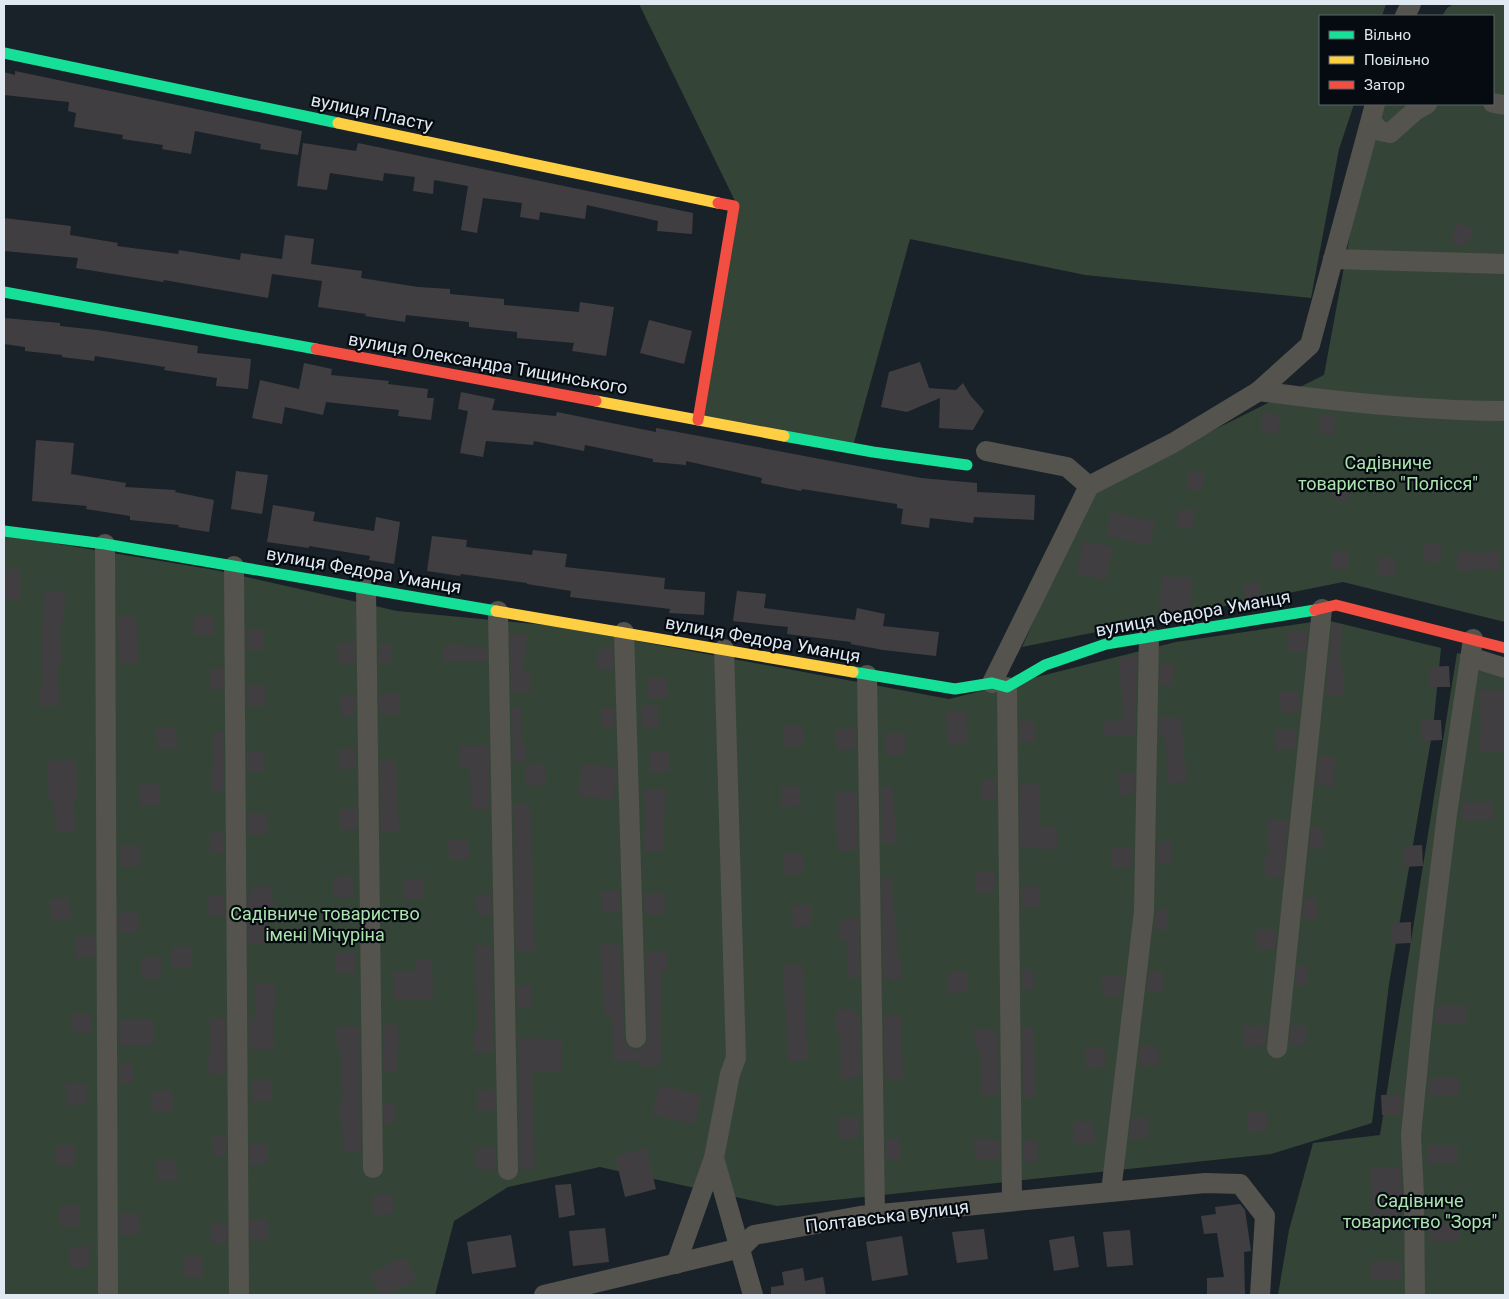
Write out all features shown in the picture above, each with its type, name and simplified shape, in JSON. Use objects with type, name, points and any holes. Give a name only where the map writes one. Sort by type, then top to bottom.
[{"type":"street","name":"вулиця Пласту","points":[[4,53],[734,206],[698,420]]},
{"type":"street","points":[[1373,112],[1380,132],[1390,133],[1416,110],[1425,105]]},
{"type":"street","points":[[1012,1201],[1000,685],[1089,486],[1174,443],[1259,391],[1310,345],[1373,112]]},
{"type":"street","points":[[1333,259],[1505,264]]},
{"type":"street","name":"вулиця Олександра Тищинського","points":[[4,292],[873,452],[967,465]]},
{"type":"street","points":[[1259,391],[1325,400],[1479,411],[1505,411]]},
{"type":"street","points":[[986,451],[1067,467],[1089,486]]},
{"type":"street","name":"вулиця Федора Уманця","points":[[4,531],[105,544],[955,689],[1000,685],[1045,665],[1106,644],[1336,606],[1471,648],[1505,648]]},
{"type":"street","points":[[105,544],[108,1295]]},
{"type":"street","points":[[234,566],[239,1295]]},
{"type":"street","points":[[366,588],[373,1168]]},
{"type":"street","points":[[1277,1048],[1322,609]]},
{"type":"street","points":[[498,611],[508,1170]]},
{"type":"street","points":[[624,632],[636,1038]]},
{"type":"street","points":[[1111,1192],[1144,912],[1148,636]]},
{"type":"street","points":[[1415,1295],[1411,1135],[1424,1003],[1445,832],[1471,648],[1505,668]]},
{"type":"street","points":[[676,1264],[714,1158],[730,1074],[736,1058],[724,649]]},
{"type":"street","points":[[867,674],[875,1214]]},
{"type":"street","points":[[714,1158],[753,1295]]},
{"type":"street","name":"Полтавська вулиця","points":[[544,1295],[741,1248],[754,1235],[875,1214],[1205,1183],[1240,1184],[1265,1216],[1260,1295]]},
{"type":"green space","points":[[639,4],[1386,4],[1382,15],[1319,15],[1319,105],[1354,105],[1339,149],[1311,298],[1085,275],[910,239],[853,446],[701,416],[737,205]]},
{"type":"green space","name":"Садівниче товариство \"Полісся\"","points":[[1454,4],[1505,4],[1505,622],[1343,582],[1022,647],[1093,490],[1324,375],[1371,121],[1381,105],[1494,105],[1494,15],[1443,15],[1447,8]]},
{"type":"green space","name":"Садівниче товариство імені Мічуріна","points":[[4,535],[215,570],[397,611],[556,626],[949,699],[1176,642],[1326,620],[1441,648],[1433,728],[1389,984],[1372,1123],[1271,1154],[777,1206],[600,1167],[508,1187],[454,1221],[435,1295],[4,1295]]},
{"type":"green space","name":"Садівниче товариство \"Зоря\"","points":[[1457,653],[1505,665],[1505,1295],[1278,1295],[1289,1230],[1313,1143],[1380,1135]]},
{"type":"building","points":[[15,71],[302,131],[298,155],[260,149],[261,144],[195,131],[191,154],[162,149],[163,145],[122,139],[123,135],[74,127],[76,113],[68,111],[69,102],[4,95],[4,72],[15,75]]},
{"type":"building","points":[[303,143],[356,151],[358,143],[693,213],[692,234],[657,231],[658,221],[587,205],[585,219],[540,212],[539,220],[520,217],[522,203],[483,198],[477,233],[461,230],[468,186],[434,180],[433,194],[413,191],[415,177],[384,173],[383,181],[330,173],[327,190],[297,186]]},
{"type":"building","points":[[4,218],[71,226],[70,235],[118,243],[117,246],[178,254],[179,250],[240,260],[241,253],[282,259],[285,235],[314,239],[311,264],[362,271],[361,278],[418,287],[450,289],[450,294],[504,299],[504,305],[579,312],[580,302],[614,307],[606,356],[572,351],[574,343],[517,338],[517,332],[469,327],[469,322],[406,315],[405,322],[318,307],[322,281],[272,274],[268,298],[164,280],[163,282],[76,268],[78,258],[4,251]]},
{"type":"building","points":[[1457,223],[1473,228],[1470,240],[1463,246],[1451,243]]},
{"type":"building","points":[[4,318],[60,323],[60,326],[198,346],[197,353],[251,359],[248,389],[216,386],[217,378],[164,370],[165,367],[95,356],[94,361],[25,351],[25,347],[4,344]]},
{"type":"building","points":[[649,320],[692,331],[684,364],[640,353]]},
{"type":"building","points":[[920,362],[929,388],[956,390],[963,383],[970,395],[984,411],[973,430],[939,428],[940,398],[907,412],[881,407],[889,372]]},
{"type":"building","points":[[304,363],[332,369],[331,375],[389,381],[388,384],[428,389],[427,398],[434,398],[431,420],[398,416],[399,410],[326,402],[323,415],[285,407],[282,424],[252,418],[260,380],[299,389]]},
{"type":"building","points":[[461,392],[495,399],[492,410],[556,416],[557,412],[656,432],[656,428],[921,478],[977,483],[977,492],[1035,495],[1034,520],[974,517],[973,523],[930,518],[929,528],[901,524],[903,509],[897,508],[897,504],[802,489],[801,491],[761,483],[762,478],[686,461],[686,465],[653,462],[653,459],[585,445],[584,451],[534,441],[533,445],[486,441],[483,457],[460,453],[468,411],[458,409]]},
{"type":"building","points":[[1263,413],[1280,415],[1278,433],[1261,432]]},
{"type":"building","points":[[1320,414],[1336,416],[1334,435],[1318,433]]},
{"type":"building","points":[[36,440],[74,443],[71,474],[126,483],[125,487],[176,490],[175,492],[214,500],[209,532],[178,527],[179,525],[130,520],[130,516],[86,509],[87,506],[32,501]]},
{"type":"building","points":[[236,471],[268,475],[262,514],[231,509]]},
{"type":"building","points":[[1188,471],[1205,472],[1202,491],[1186,489]]},
{"type":"building","points":[[1333,480],[1350,482],[1348,501],[1331,499]]},
{"type":"building","points":[[273,505],[315,512],[313,521],[374,531],[376,517],[400,522],[394,564],[369,560],[370,556],[309,546],[309,548],[267,542]]},
{"type":"building","points":[[1178,509],[1195,510],[1192,529],[1176,527]]},
{"type":"building","points":[[1111,512],[1155,521],[1150,545],[1106,536]]},
{"type":"building","points":[[432,536],[467,540],[466,547],[532,555],[533,550],[567,554],[565,567],[665,578],[664,589],[705,592],[704,615],[669,613],[670,609],[570,597],[571,591],[527,583],[427,571]]},
{"type":"building","points":[[1083,541],[1113,547],[1106,580],[1077,574]]},
{"type":"building","points":[[1425,543],[1442,544],[1440,563],[1423,561]]},
{"type":"building","points":[[1333,550],[1349,552],[1348,570],[1331,569]]},
{"type":"building","points":[[1458,551],[1484,554],[1484,551],[1501,552],[1499,571],[1473,568],[1472,572],[1456,570]]},
{"type":"building","points":[[1379,556],[1396,558],[1394,577],[1377,575]]},
{"type":"building","points":[[20,568],[21,599],[4,600],[4,569]]},
{"type":"building","points":[[1162,576],[1193,578],[1190,612],[1159,610]]},
{"type":"building","points":[[1259,582],[1262,598],[1246,601],[1243,585]]},
{"type":"building","points":[[45,590],[65,592],[63,622],[60,622],[62,666],[58,666],[59,706],[40,706],[39,686],[43,686],[41,646]]},
{"type":"building","points":[[737,591],[766,594],[764,608],[855,620],[857,608],[885,614],[883,626],[939,632],[936,656],[883,650],[851,644],[851,642],[787,634],[788,627],[733,621]]},
{"type":"building","points":[[117,615],[136,615],[139,663],[119,663]]},
{"type":"building","points":[[193,615],[213,615],[214,635],[194,636]]},
{"type":"building","points":[[1332,624],[1343,624],[1339,662],[1342,662],[1344,695],[1325,696]]},
{"type":"building","points":[[263,629],[264,650],[246,650],[246,630]]},
{"type":"building","points":[[1287,631],[1308,631],[1306,652],[1288,652]]},
{"type":"building","points":[[510,633],[528,635],[522,671],[530,671],[531,692],[511,693]]},
{"type":"building","points":[[355,642],[355,663],[338,663],[338,643]]},
{"type":"building","points":[[391,643],[392,664],[379,664],[379,644]]},
{"type":"building","points":[[445,643],[487,648],[487,661],[442,662]]},
{"type":"building","points":[[613,648],[613,669],[598,670],[598,649]]},
{"type":"building","points":[[1137,655],[1135,735],[1104,736],[1104,721],[1123,720],[1119,658]]},
{"type":"building","points":[[1173,664],[1174,685],[1160,685],[1160,665]]},
{"type":"building","points":[[1449,666],[1450,687],[1430,687],[1429,667]]},
{"type":"building","points":[[223,668],[223,689],[210,690],[209,669]]},
{"type":"building","points":[[667,677],[668,698],[648,699],[647,678]]},
{"type":"building","points":[[265,685],[266,706],[247,706],[247,686]]},
{"type":"building","points":[[1479,690],[1505,690],[1505,752],[1479,752],[1479,734],[1481,734]]},
{"type":"building","points":[[1300,691],[1300,712],[1281,713],[1280,692]]},
{"type":"building","points":[[399,693],[400,714],[379,715],[379,694]]},
{"type":"building","points":[[355,695],[356,716],[341,717],[340,696]]},
{"type":"building","points":[[658,705],[659,727],[642,727],[641,706]]},
{"type":"building","points":[[521,707],[522,742],[525,742],[526,762],[513,763],[512,708]]},
{"type":"building","points":[[614,707],[615,728],[602,728],[602,708]]},
{"type":"building","points":[[946,712],[966,712],[968,744],[947,745]]},
{"type":"building","points":[[1159,718],[1182,718],[1187,782],[1167,783],[1166,739],[1163,739],[1163,734],[1159,734]]},
{"type":"building","points":[[1422,720],[1441,720],[1442,740],[1422,741]]},
{"type":"building","points":[[1019,721],[1035,721],[1035,741],[1019,742]]},
{"type":"building","points":[[783,726],[803,726],[804,746],[783,747]]},
{"type":"building","points":[[156,728],[176,728],[177,748],[157,749]]},
{"type":"building","points":[[855,728],[856,749],[836,750],[835,729]]},
{"type":"building","points":[[1275,729],[1295,729],[1296,749],[1276,750]]},
{"type":"building","points":[[223,732],[224,792],[212,792],[211,771],[214,771],[212,733]]},
{"type":"building","points":[[905,733],[906,754],[886,755],[885,734]]},
{"type":"building","points":[[489,745],[490,809],[471,810],[470,766],[460,767],[460,746]]},
{"type":"building","points":[[356,748],[356,769],[339,769],[338,749]]},
{"type":"building","points":[[264,751],[265,772],[247,772],[247,752]]},
{"type":"building","points":[[650,752],[669,752],[670,772],[650,773]]},
{"type":"building","points":[[1319,755],[1336,757],[1333,787],[1316,785]]},
{"type":"building","points":[[76,760],[78,799],[74,799],[75,831],[55,832],[54,800],[49,801],[47,761]]},
{"type":"building","points":[[396,760],[399,831],[381,832],[380,761]]},
{"type":"building","points":[[545,764],[546,785],[526,786],[525,765]]},
{"type":"building","points":[[582,764],[616,767],[614,800],[578,796]]},
{"type":"building","points":[[1135,773],[1134,794],[1119,795],[1118,774]]},
{"type":"building","points":[[982,779],[996,779],[996,799],[982,800]]},
{"type":"building","points":[[159,784],[160,805],[140,806],[139,785]]},
{"type":"building","points":[[1039,784],[1040,826],[1058,827],[1057,850],[1020,847],[1020,785]]},
{"type":"building","points":[[781,786],[800,786],[801,806],[781,807]]},
{"type":"building","points":[[881,787],[893,787],[897,844],[881,844]]},
{"type":"building","points":[[665,789],[665,810],[663,810],[664,851],[644,852],[643,831],[646,831],[644,790]]},
{"type":"building","points":[[835,792],[857,792],[857,850],[837,851]]},
{"type":"building","points":[[1461,802],[1493,802],[1493,820],[1462,820]]},
{"type":"building","points":[[513,804],[530,804],[535,950],[516,951]]},
{"type":"building","points":[[357,808],[357,829],[339,830],[339,809]]},
{"type":"building","points":[[267,813],[268,834],[248,835],[248,814]]},
{"type":"building","points":[[1288,819],[1283,877],[1265,878],[1264,857],[1269,857],[1267,820]]},
{"type":"building","points":[[1311,828],[1323,828],[1324,848],[1309,849]]},
{"type":"building","points":[[224,832],[224,853],[210,853],[209,833]]},
{"type":"building","points":[[468,839],[469,860],[449,860],[448,840]]},
{"type":"building","points":[[1171,841],[1172,862],[1157,863],[1157,842]]},
{"type":"building","points":[[140,845],[141,866],[121,867],[120,846]]},
{"type":"building","points":[[1422,845],[1423,866],[1403,867],[1403,846]]},
{"type":"building","points":[[1133,847],[1132,867],[1112,868],[1112,848]]},
{"type":"building","points":[[783,854],[803,854],[804,874],[784,875]]},
{"type":"building","points":[[975,872],[995,872],[996,892],[976,893]]},
{"type":"building","points":[[353,876],[354,897],[334,897],[333,877]]},
{"type":"building","points":[[424,878],[424,898],[404,899],[403,879]]},
{"type":"building","points":[[882,878],[892,878],[893,911],[896,911],[898,959],[901,958],[902,979],[883,980]]},
{"type":"building","points":[[272,886],[273,907],[265,907],[266,943],[248,944],[248,894],[252,893],[252,887]]},
{"type":"building","points":[[1039,886],[1040,907],[1021,908],[1021,887]]},
{"type":"building","points":[[620,890],[620,911],[602,912],[601,891]]},
{"type":"building","points":[[664,893],[665,914],[645,915],[644,894]]},
{"type":"building","points":[[491,894],[492,915],[477,916],[476,895]]},
{"type":"building","points":[[208,895],[224,895],[225,915],[209,916]]},
{"type":"building","points":[[70,898],[71,919],[51,919],[50,899]]},
{"type":"building","points":[[1304,898],[1317,898],[1318,919],[1302,919]]},
{"type":"building","points":[[812,905],[812,926],[793,927],[792,906]]},
{"type":"building","points":[[1168,909],[1168,930],[1154,930],[1156,910]]},
{"type":"building","points":[[138,912],[139,932],[119,933],[118,913]]},
{"type":"building","points":[[859,918],[860,978],[848,978],[846,940],[840,940],[839,919]]},
{"type":"building","points":[[1411,922],[1411,943],[1391,944],[1391,923]]},
{"type":"building","points":[[1276,929],[1275,950],[1257,950],[1256,930]]},
{"type":"building","points":[[95,936],[95,957],[76,958],[76,937]]},
{"type":"building","points":[[620,944],[624,1038],[626,1045],[636,1050],[643,1048],[648,1038],[645,951],[667,951],[668,971],[661,972],[662,1020],[660,1020],[662,1066],[641,1067],[641,1061],[613,1062],[612,1016],[605,1016],[600,945]]},
{"type":"building","points":[[492,945],[494,1052],[474,1053],[473,1032],[478,1032],[475,946]]},
{"type":"building","points":[[192,946],[192,967],[172,967],[172,947]]},
{"type":"building","points":[[355,952],[356,973],[336,974],[335,953]]},
{"type":"building","points":[[141,958],[161,958],[162,978],[142,979]]},
{"type":"building","points":[[416,959],[432,959],[433,999],[394,999],[394,971],[416,971]]},
{"type":"building","points":[[803,964],[808,1060],[788,1061],[783,965]]},
{"type":"building","points":[[1297,965],[1307,965],[1308,986],[1295,986]]},
{"type":"building","points":[[1022,969],[1033,969],[1034,990],[1022,990]]},
{"type":"building","points":[[1149,971],[1163,971],[1164,991],[1146,992]]},
{"type":"building","points":[[947,972],[967,972],[968,992],[948,993]]},
{"type":"building","points":[[1125,975],[1122,996],[1103,997],[1102,976]]},
{"type":"building","points":[[254,983],[275,983],[275,1003],[273,1003],[274,1049],[249,1049],[249,1017],[256,1017]]},
{"type":"building","points":[[517,986],[531,986],[532,1006],[517,1007]]},
{"type":"building","points":[[1467,1005],[1466,1023],[1436,1024],[1436,1006]]},
{"type":"building","points":[[835,1010],[855,1010],[855,1016],[860,1016],[861,1078],[841,1079],[840,1031],[836,1031]]},
{"type":"building","points":[[72,1013],[91,1013],[92,1033],[73,1034]]},
{"type":"building","points":[[884,1015],[901,1015],[903,1078],[885,1079]]},
{"type":"building","points":[[209,1018],[225,1018],[226,1074],[209,1075],[208,1054],[211,1054]]},
{"type":"building","points":[[120,1019],[154,1019],[154,1045],[120,1045]]},
{"type":"building","points":[[398,1024],[398,1071],[384,1072],[383,1025]]},
{"type":"building","points":[[1291,1025],[1306,1025],[1306,1045],[1289,1046]]},
{"type":"building","points":[[359,1026],[361,1151],[343,1152],[339,1099],[343,1099],[340,1048],[337,1048],[336,1027]]},
{"type":"building","points":[[1243,1026],[1267,1026],[1265,1046],[1243,1047]]},
{"type":"building","points":[[1034,1027],[1036,1098],[1023,1098],[1022,1028]]},
{"type":"building","points":[[998,1029],[999,1094],[982,1095],[980,1050],[975,1050],[974,1030]]},
{"type":"building","points":[[518,1038],[562,1039],[561,1072],[532,1072],[535,1169],[520,1169]]},
{"type":"building","points":[[1158,1045],[1159,1066],[1139,1066],[1140,1046]]},
{"type":"building","points":[[1085,1047],[1105,1047],[1106,1067],[1086,1068]]},
{"type":"building","points":[[132,1062],[133,1083],[119,1084],[119,1063]]},
{"type":"building","points":[[1429,1078],[1459,1078],[1458,1096],[1428,1096]]},
{"type":"building","points":[[271,1080],[272,1101],[252,1102],[251,1081]]},
{"type":"building","points":[[66,1084],[86,1084],[87,1104],[67,1105]]},
{"type":"building","points":[[659,1085],[701,1095],[695,1124],[652,1115]]},
{"type":"building","points":[[495,1089],[495,1110],[478,1111],[477,1090]]},
{"type":"building","points":[[172,1090],[173,1111],[153,1112],[152,1091]]},
{"type":"building","points":[[1401,1094],[1401,1115],[1382,1115],[1381,1095]]},
{"type":"building","points":[[384,1103],[395,1103],[395,1123],[384,1124]]},
{"type":"building","points":[[1247,1111],[1267,1111],[1268,1131],[1247,1132]]},
{"type":"building","points":[[859,1117],[860,1138],[839,1139],[838,1118]]},
{"type":"building","points":[[1148,1117],[1149,1138],[1129,1139],[1132,1118]]},
{"type":"building","points":[[1074,1122],[1094,1122],[1095,1142],[1074,1143]]},
{"type":"building","points":[[212,1136],[226,1136],[226,1156],[213,1157]]},
{"type":"building","points":[[900,1138],[901,1159],[886,1159],[886,1139]]},
{"type":"building","points":[[994,1138],[995,1142],[1000,1142],[1000,1159],[975,1160],[974,1139]]},
{"type":"building","points":[[1037,1140],[1038,1161],[1023,1162],[1023,1141]]},
{"type":"building","points":[[250,1144],[268,1144],[268,1164],[250,1165]]},
{"type":"building","points":[[55,1145],[75,1145],[76,1165],[56,1166]]},
{"type":"building","points":[[1427,1145],[1458,1145],[1458,1163],[1427,1163]]},
{"type":"building","points":[[475,1148],[496,1148],[496,1169],[475,1170]]},
{"type":"building","points":[[646,1148],[656,1189],[625,1197],[615,1156]]},
{"type":"building","points":[[176,1160],[177,1180],[157,1181],[156,1161]]},
{"type":"building","points":[[1370,1167],[1401,1167],[1402,1228],[1373,1229]]},
{"type":"building","points":[[571,1184],[575,1215],[559,1218],[555,1185]]},
{"type":"building","points":[[393,1194],[393,1214],[373,1215],[372,1195]]},
{"type":"building","points":[[1240,1204],[1245,1210],[1251,1251],[1244,1252],[1245,1295],[1207,1295],[1207,1278],[1224,1277],[1217,1233],[1204,1234],[1201,1216],[1216,1214],[1215,1207]]},
{"type":"building","points":[[79,1205],[80,1226],[60,1227],[59,1206]]},
{"type":"building","points":[[139,1213],[140,1234],[120,1235],[120,1214]]},
{"type":"building","points":[[268,1219],[269,1240],[250,1241],[250,1220]]},
{"type":"building","points":[[210,1223],[227,1223],[227,1244],[211,1244]]},
{"type":"building","points":[[1429,1223],[1460,1223],[1460,1241],[1429,1241]]},
{"type":"building","points":[[605,1228],[609,1262],[573,1266],[569,1231]]},
{"type":"building","points":[[984,1229],[988,1259],[957,1263],[952,1232]]},
{"type":"building","points":[[1130,1230],[1133,1265],[1107,1267],[1103,1232]]},
{"type":"building","points":[[511,1235],[516,1267],[472,1274],[467,1242]]},
{"type":"building","points":[[902,1236],[908,1275],[872,1281],[866,1242]]},
{"type":"building","points":[[1074,1236],[1079,1267],[1054,1271],[1049,1240]]},
{"type":"building","points":[[89,1246],[90,1267],[70,1268],[69,1247]]},
{"type":"building","points":[[202,1256],[203,1277],[184,1278],[183,1257]]},
{"type":"building","points":[[404,1257],[417,1280],[386,1295],[380,1295],[369,1274]]},
{"type":"building","points":[[1370,1261],[1402,1261],[1402,1279],[1371,1279]]},
{"type":"building","points":[[803,1268],[805,1281],[823,1277],[826,1295],[771,1295],[771,1287],[784,1285],[782,1272]]},
{"type":"traffic: fast","points":[[4,53],[338,123]]},
{"type":"traffic: fast","points":[[4,292],[316,349]]},
{"type":"traffic: fast","points":[[784,436],[873,452],[967,465]]},
{"type":"traffic: fast","points":[[4,531],[105,544],[496,611]]},
{"type":"traffic: fast","points":[[853,672],[955,689],[992,683],[1007,687],[1045,665],[1106,644],[1315,610]]},
{"type":"traffic: slow","points":[[338,123],[718,203]]},
{"type":"traffic: slow","points":[[596,401],[784,436]]},
{"type":"traffic: slow","points":[[496,611],[853,672]]},
{"type":"traffic: jam","points":[[698,420],[734,206],[718,203]]},
{"type":"traffic: jam","points":[[316,349],[596,401]]},
{"type":"traffic: jam","points":[[1315,610],[1336,605],[1505,648]]}]
